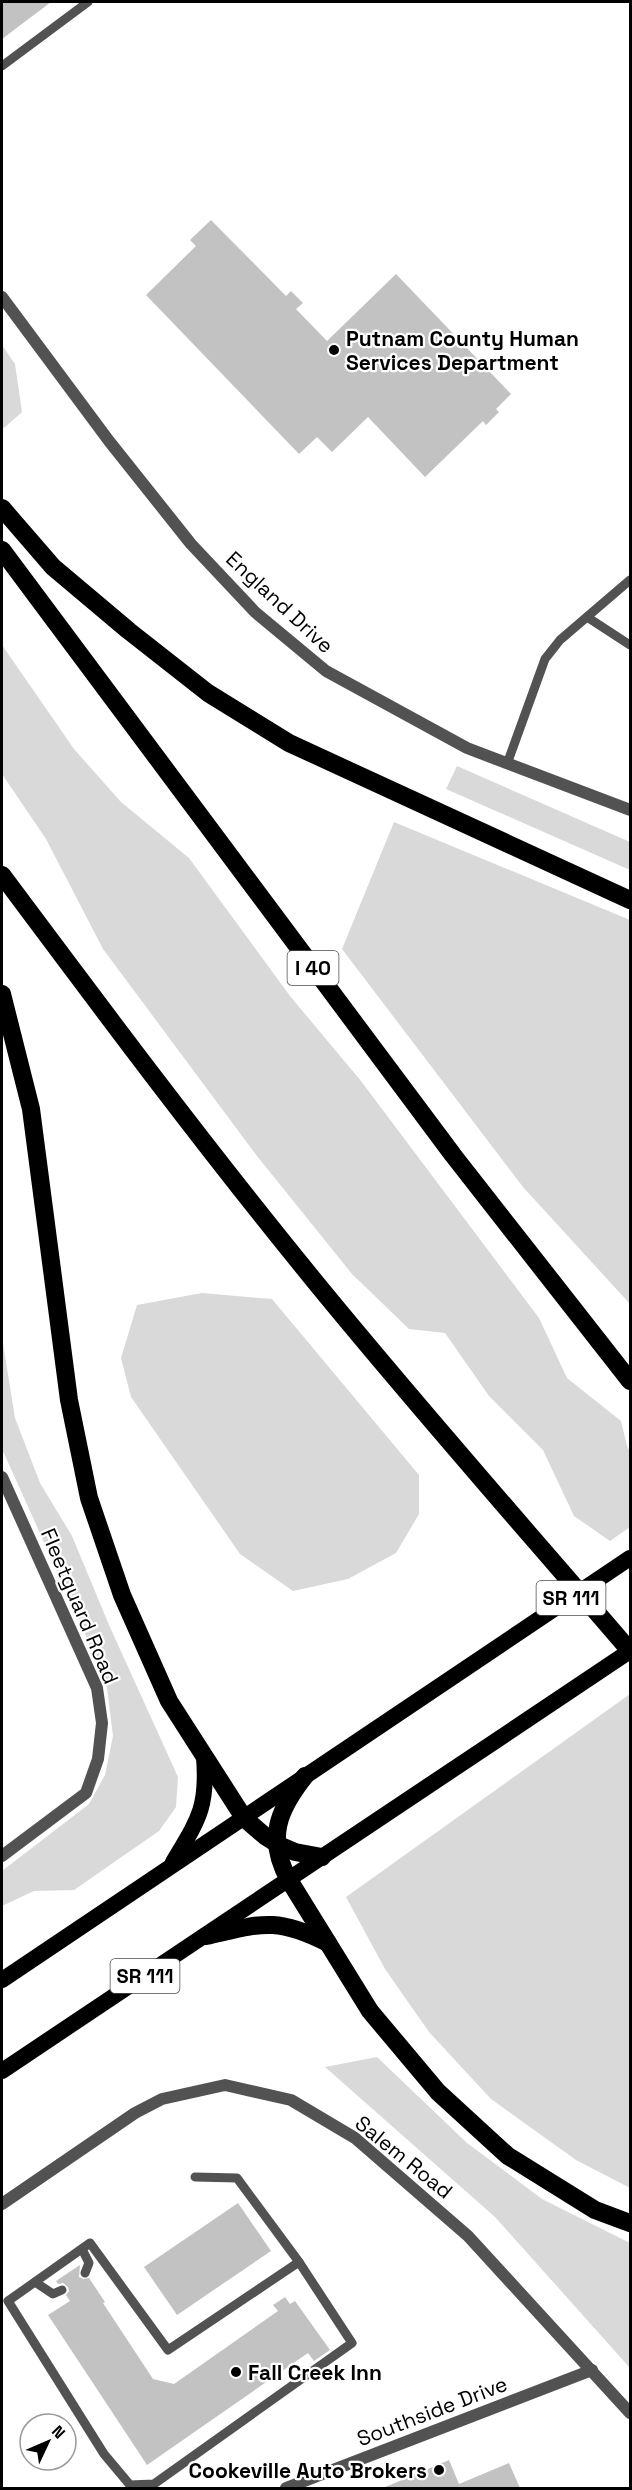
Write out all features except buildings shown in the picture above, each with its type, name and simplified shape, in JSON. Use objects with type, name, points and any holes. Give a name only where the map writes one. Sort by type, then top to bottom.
[{"type":"highway","points":[[2,508],[53,567],[208,693],[289,743],[630,900]]},
{"type":"highway","name":"I 40","points":[[2,550],[446,1146],[630,1381]]},
{"type":"highway","points":[[2,874],[130,1047],[308,1273],[503,1505],[630,1651]]},
{"type":"highway","points":[[2,994],[31,1109],[69,1400],[89,1498],[123,1595],[164,1690],[244,1818],[277,1844],[295,1852],[322,1857]]},
{"type":"highway","name":"SR 111","points":[[2,1980],[630,1558]]},
{"type":"highway","name":"SR 111","points":[[2,2071],[630,1651]]},
{"type":"highway","points":[[171,1867],[202,1811],[206,1785],[204,1757]]},
{"type":"highway","points":[[305,1776],[283,1808],[277,1827],[280,1862],[370,2011],[438,2092],[508,2156],[595,2210],[630,2223]]},
{"type":"highway","points":[[206,1936],[261,1924],[283,1924],[307,1932],[330,1944]]},
{"type":"street","name":"England Drive","points":[[2,297],[109,441],[191,544],[255,612],[326,671],[467,748],[630,810]]},
{"type":"street","name":"Fleetguard Road","points":[[2,1477],[97,1688],[102,1723],[98,1759],[86,1793],[2,1856]]},
{"type":"street","name":"Salem Road","points":[[2,2204],[135,2114],[162,2099],[225,2085],[291,2100],[355,2138],[468,2236],[630,2413]]},
{"type":"street","name":"Southside Drive","points":[[286,2488],[592,2370]]},
{"type":"lane","points":[[2,66],[88,2]]},
{"type":"lane","points":[[507,764],[545,659],[560,640],[630,580]]},
{"type":"lane","points":[[587,617],[630,645]]},
{"type":"lane","points":[[195,2177],[237,2178],[299,2262],[352,2343],[154,2484],[130,2485],[104,2454],[8,2301],[90,2243],[168,2350],[299,2262]]},
{"type":"lane","points":[[82,2249],[89,2263],[85,2273]]},
{"type":"lane","points":[[35,2282],[53,2294],[62,2290]]},
{"type":"shaded area","points":[[2,345],[15,364],[22,412],[4,428],[2,426]]},
{"type":"shaded area","points":[[2,645],[74,749],[121,802],[189,858],[290,996],[361,1081],[539,1318],[567,1378],[621,1421],[630,1452],[630,1527],[610,1541],[574,1516],[543,1450],[489,1396],[445,1333],[409,1329],[352,1274],[257,1156],[103,949],[46,839],[2,774]]},
{"type":"shaded area","points":[[457,766],[630,842],[630,870],[446,789]]},
{"type":"shaded area","points":[[394,822],[630,920],[630,1304],[523,1187],[342,949]]},
{"type":"shaded area","points":[[202,1293],[272,1299],[419,1475],[419,1514],[396,1553],[348,1579],[293,1591],[240,1554],[131,1397],[121,1358],[137,1305]]},
{"type":"shaded area","points":[[2,1337],[15,1418],[40,1483],[72,1536],[109,1625],[178,1777],[176,1807],[159,1831],[74,1890],[34,1891],[2,1906],[2,1871],[89,1804],[105,1775],[113,1736],[107,1688],[84,1631],[2,1449]]},
{"type":"shaded area","points":[[630,1694],[630,2188],[576,2160],[491,2099],[429,2032],[385,1969],[346,1897]]},
{"type":"shaded area","points":[[377,2057],[467,2143],[542,2199],[630,2243],[630,2368],[495,2217],[325,2067]]},
{"type":"place","name":"Putnam County Human Services Department","points":[[334,350]]},
{"type":"place","name":"Fall Creek Inn","points":[[236,2372]]},
{"type":"place","name":"Cookeville Auto Brokers","points":[[439,2470]]}]
